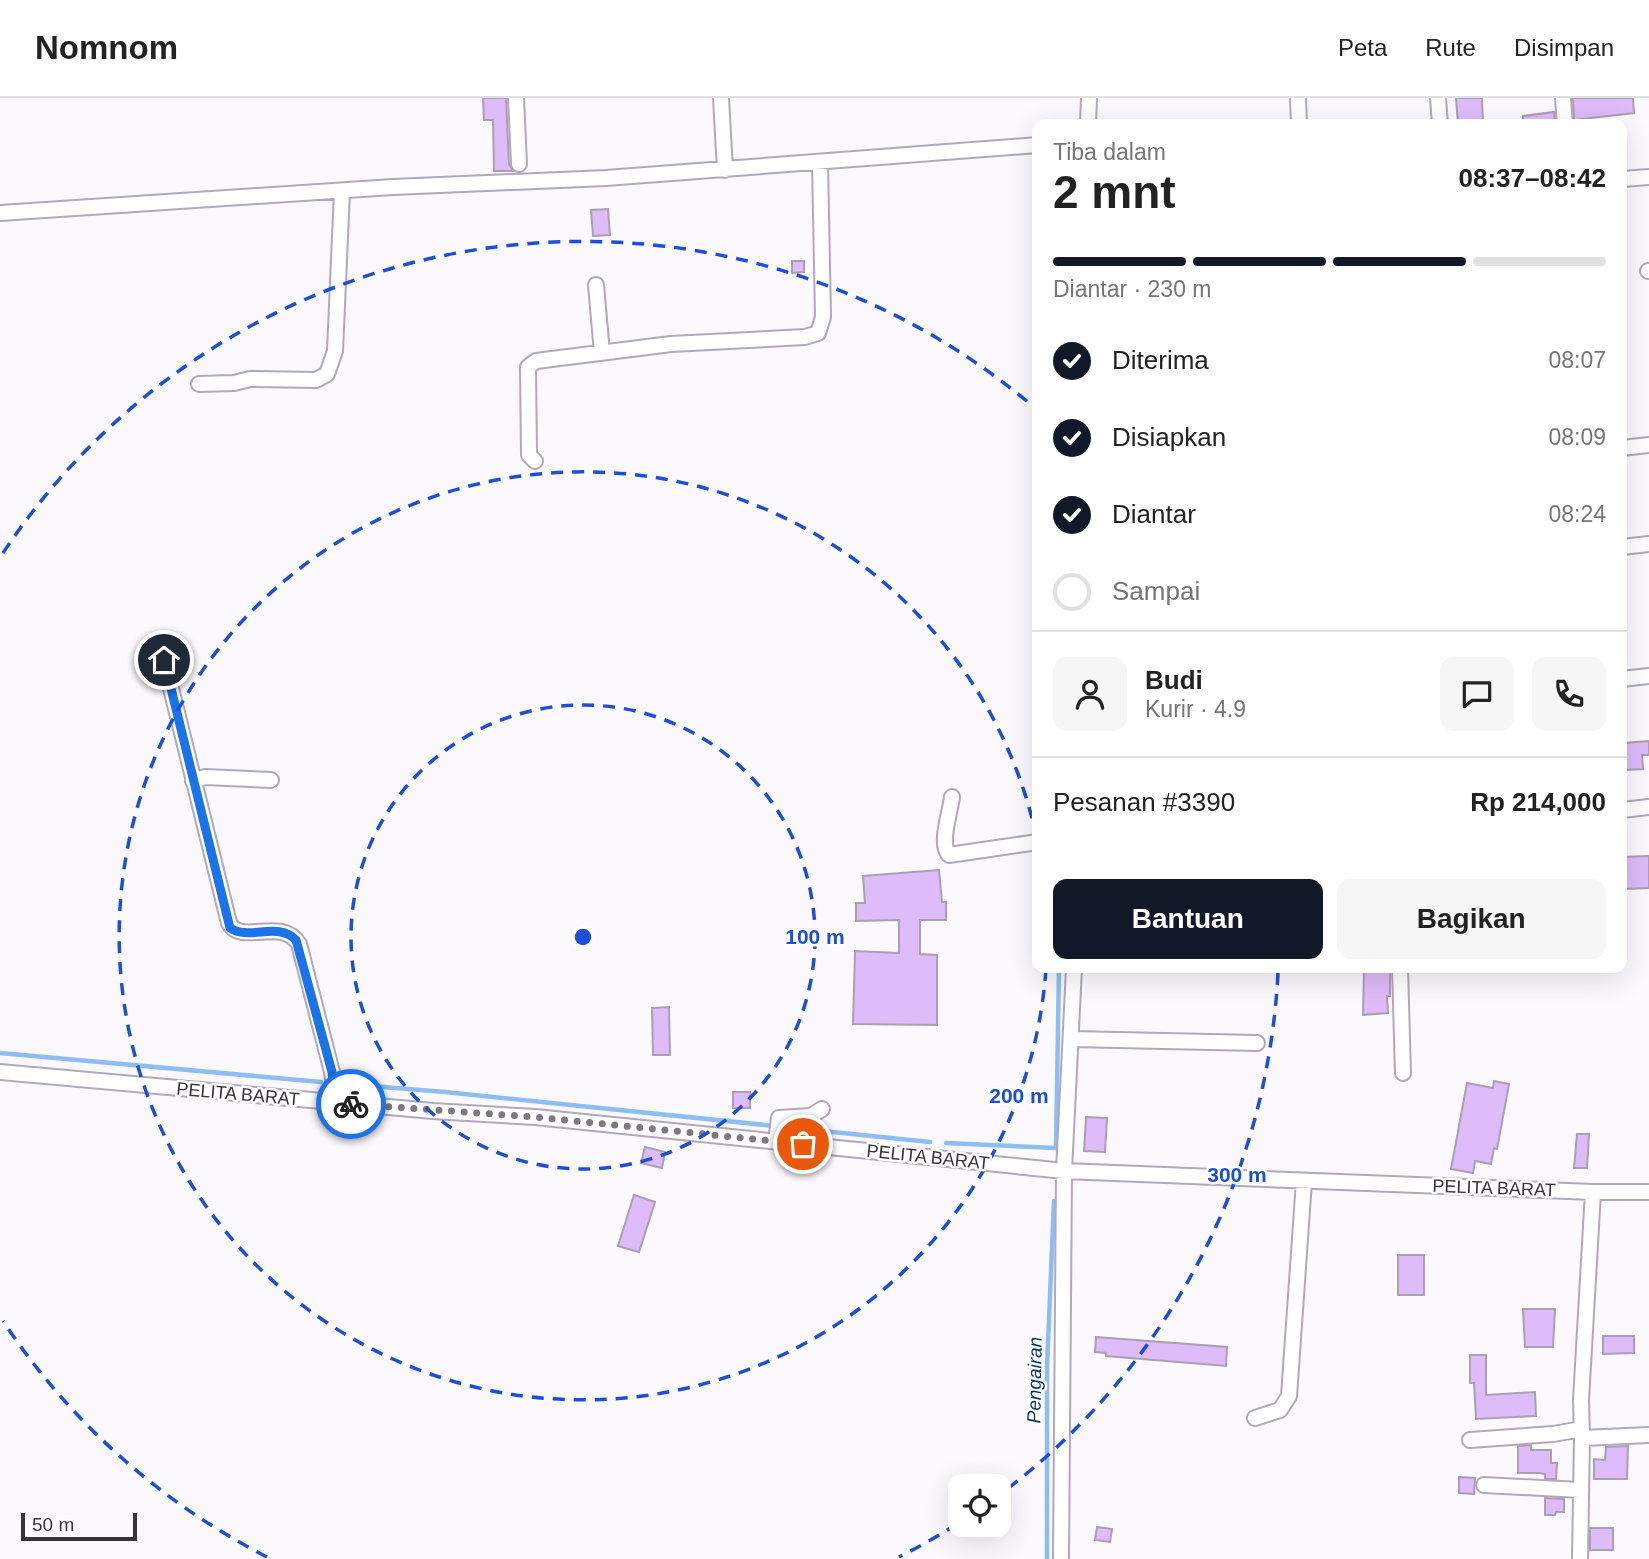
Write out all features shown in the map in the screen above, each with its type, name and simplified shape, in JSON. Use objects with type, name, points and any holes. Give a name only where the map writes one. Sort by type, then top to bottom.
[{"type":"street","points":[[516,98],[519,164]]},
{"type":"street","points":[[721,98],[725,170]]},
{"type":"street","points":[[1088,119],[1089,98]]},
{"type":"street","points":[[1298,98],[1299,119]]},
{"type":"street","points":[[1438,98],[1440,119]]},
{"type":"street","points":[[1563,98],[1565,119]]},
{"type":"street","points":[[0,213],[342,191],[606,178],[1032,145]]},
{"type":"street","points":[[535,461],[529,455],[528,367],[536,361],[671,344],[805,337],[818,333],[823,317],[820,163]]},
{"type":"street","points":[[1627,179],[1649,177]]},
{"type":"street","points":[[199,384],[234,383],[250,379],[316,380],[327,374],[335,351],[342,191]]},
{"type":"street","points":[[596,285],[602,353]]},
{"type":"street","points":[[1627,447],[1649,445]]},
{"type":"street","points":[[1627,546],[1649,544]]},
{"type":"street","points":[[164,660],[230,928],[238,932],[282,931],[289,933],[299,944],[332,1072],[335,1102]]},
{"type":"street","points":[[1627,678],[1649,676]]},
{"type":"street","points":[[194,781],[205,778],[271,779]]},
{"type":"street","points":[[951,797],[944,843],[945,851],[949,855],[1032,843]]},
{"type":"street","points":[[1627,809],[1649,807]]},
{"type":"street","points":[[1061,1559],[1065,1328],[1064,1171],[1074,973]]},
{"type":"street","points":[[1400,973],[1403,1073]]},
{"type":"street","points":[[1071,1039],[1257,1043]]},
{"type":"street","name":"PELITA BARAT","points":[[0,1072],[535,1117],[1064,1171],[1649,1192]]},
{"type":"street","points":[[776,1142],[779,1118],[811,1116],[822,1109]]},
{"type":"street","points":[[1255,1418],[1280,1410],[1289,1396],[1304,1181]]},
{"type":"street","points":[[1580,1559],[1581,1400],[1593,1192]]},
{"type":"street","points":[[1470,1440],[1582,1433],[1649,1435]]},
{"type":"street","points":[[1484,1485],[1580,1490]]},
{"type":"building","points":[[483,98],[506,98],[509,164],[513,171],[494,171],[493,120],[484,120]]},
{"type":"building","points":[[1456,98],[1482,98],[1483,119],[1458,119]]},
{"type":"building","points":[[1573,98],[1633,98],[1634,113],[1574,119]]},
{"type":"building","points":[[1554,112],[1555,119],[1523,119],[1523,116]]},
{"type":"building","points":[[608,209],[610,235],[593,236],[591,210]]},
{"type":"building","points":[[792,261],[804,261],[804,272],[792,273]]},
{"type":"building","points":[[1649,741],[1649,755],[1642,755],[1643,769],[1627,770],[1627,743]]},
{"type":"building","points":[[1649,856],[1649,888],[1627,889],[1627,857]]},
{"type":"building","points":[[939,870],[942,902],[946,902],[946,920],[920,920],[920,954],[937,955],[937,1025],[853,1024],[855,951],[899,953],[899,920],[856,921],[856,903],[865,903],[863,876]]},
{"type":"building","points":[[1364,973],[1390,973],[1388,1013],[1363,1015]]},
{"type":"building","points":[[669,1007],[670,1055],[653,1055],[652,1008]]},
{"type":"building","points":[[1494,1081],[1509,1084],[1497,1149],[1494,1148],[1491,1164],[1475,1161],[1473,1173],[1451,1169],[1467,1083],[1493,1088]]},
{"type":"building","points":[[733,1092],[750,1092],[750,1108],[733,1108]]},
{"type":"building","points":[[1086,1117],[1107,1118],[1105,1152],[1084,1151]]},
{"type":"building","points":[[1577,1134],[1589,1134],[1587,1168],[1574,1168]]},
{"type":"building","points":[[645,1147],[665,1152],[662,1168],[641,1163]]},
{"type":"building","points":[[634,1195],[655,1202],[639,1252],[618,1246]]},
{"type":"building","points":[[1398,1255],[1424,1255],[1424,1295],[1398,1295]]},
{"type":"building","points":[[1523,1309],[1555,1309],[1553,1347],[1525,1347]]},
{"type":"building","points":[[1603,1336],[1634,1336],[1634,1353],[1603,1354]]},
{"type":"building","points":[[1096,1337],[1227,1347],[1226,1366],[1106,1356],[1106,1353],[1095,1352]]},
{"type":"building","points":[[1470,1355],[1486,1355],[1486,1395],[1535,1392],[1536,1416],[1476,1419],[1474,1383],[1470,1383]]},
{"type":"building","points":[[1531,1445],[1531,1450],[1551,1450],[1551,1463],[1557,1463],[1556,1479],[1545,1479],[1545,1474],[1539,1473],[1518,1473],[1518,1446]]},
{"type":"building","points":[[1628,1446],[1627,1479],[1594,1479],[1594,1459],[1605,1460],[1606,1447]]},
{"type":"building","points":[[1459,1477],[1475,1478],[1474,1494],[1459,1493]]},
{"type":"building","points":[[1545,1498],[1564,1499],[1564,1512],[1545,1515]]},
{"type":"building","points":[[1097,1527],[1112,1529],[1110,1542],[1095,1540]]},
{"type":"building","points":[[1590,1528],[1613,1528],[1613,1550],[1590,1550]]},
{"type":"waterway","name":"Pengairan","points":[[946,1143],[1056,1148],[1059,973]]},
{"type":"waterway","points":[[0,1053],[321,1082]]},
{"type":"waterway","points":[[347,1084],[930,1142]]},
{"type":"waterway","name":"Pengairan","points":[[1047,1559],[1047,1367],[1054,1201]]},
{"type":"way so far","points":[[351,1104],[535,1117],[803,1144]]},
{"type":"route","points":[[164,660],[230,928],[238,932],[282,931],[289,933],[299,944],[332,1072],[335,1102],[351,1104]]}]
